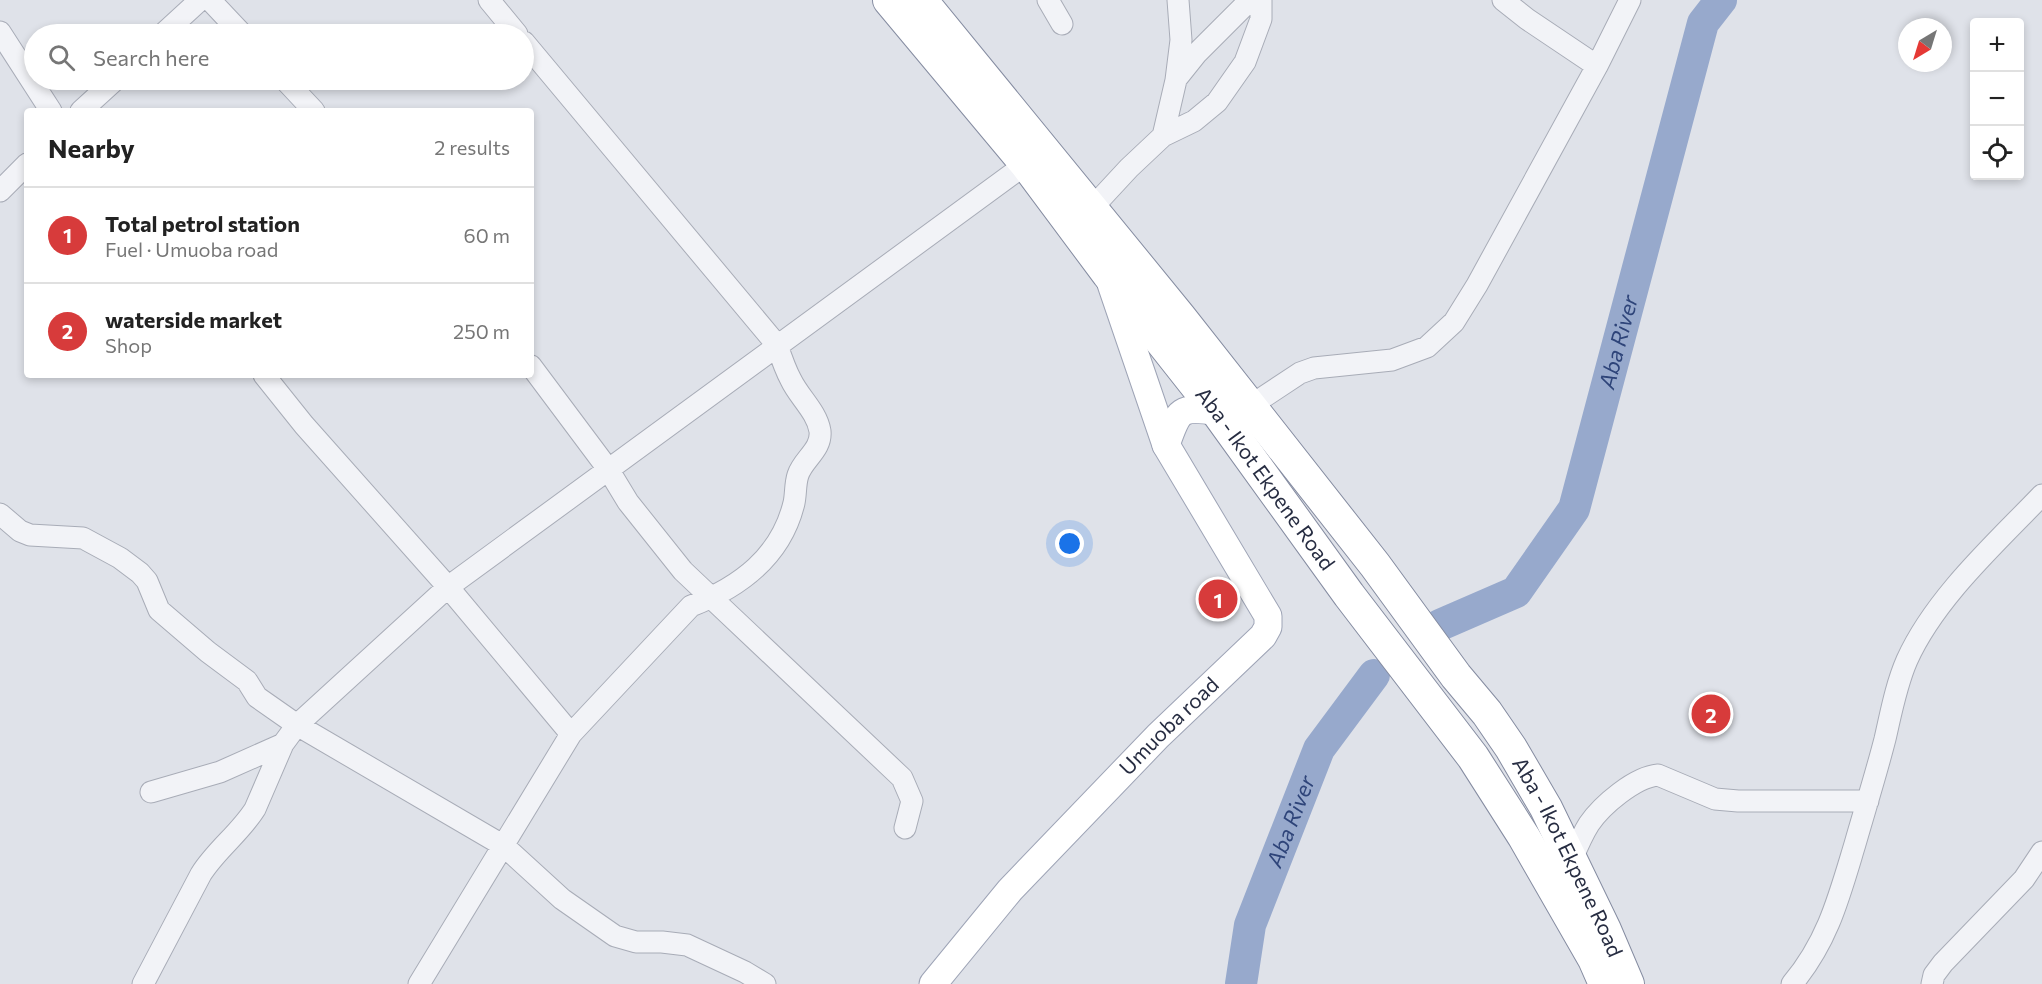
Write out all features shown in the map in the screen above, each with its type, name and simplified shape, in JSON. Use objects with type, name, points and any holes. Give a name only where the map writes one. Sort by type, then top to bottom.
[{"type":"highway","name":"Aba - Ikot Ekpene Road","points":[[889,0],[1026,164],[1108,274],[1217,412],[1349,595],[1473,757],[1524,837],[1594,959],[1605,984]]},
{"type":"highway","name":"Aba - Ikot Ekpene Road","points":[[921,0],[1180,317],[1375,565],[1456,676],[1487,712],[1511,748],[1572,859],[1628,984]]},
{"type":"main road","name":"Umuoba road","points":[[933,984],[1010,890],[1158,736],[1263,636],[1268,627],[1268,616],[1166,446],[1108,274]]},
{"type":"main road","points":[[1166,446],[1174,422],[1180,413],[1189,409],[1217,412]]},
{"type":"street","points":[[174,24],[200,0]]},
{"type":"street","points":[[210,0],[233,24]]},
{"type":"street","points":[[489,0],[509,24]]},
{"type":"street","points":[[1048,0],[1062,24]]},
{"type":"street","points":[[1163,136],[1176,80],[1181,40],[1178,0]]},
{"type":"street","points":[[1503,0],[1597,66]]},
{"type":"street","points":[[1250,406],[1300,373],[1314,368],[1392,360],[1427,347],[1454,322],[1477,285],[1597,66],[1630,0]]},
{"type":"street","points":[[1091,209],[1163,136],[1194,121],[1217,102],[1245,62],[1251,6]]},
{"type":"street","points":[[1176,80],[1197,53],[1251,6]]},
{"type":"street","points":[[0,32],[24,69]]},
{"type":"street","points":[[419,984],[571,734],[691,606],[711,598],[753,572],[768,557],[787,523],[794,503],[798,474],[817,448],[820,435],[818,422],[790,380],[777,345],[534,54]]},
{"type":"street","points":[[37,90],[49,108]]},
{"type":"street","points":[[84,108],[104,90]]},
{"type":"street","points":[[294,90],[311,108]]},
{"type":"street","points":[[143,984],[205,868],[249,819],[255,809],[283,744],[297,725],[448,587],[1026,164]]},
{"type":"street","points":[[0,191],[24,167]]},
{"type":"street","points":[[534,370],[608,469],[628,502],[683,571],[902,778],[912,801],[905,828]]},
{"type":"street","points":[[266,378],[304,425],[448,587],[571,734]]},
{"type":"street","points":[[1792,984],[1817,950],[1836,910],[1898,687],[1921,633],[1959,583],[2042,495]]},
{"type":"street","points":[[0,514],[20,531],[30,535],[83,538],[120,558],[147,581],[159,610],[208,652],[247,681],[256,697],[297,725],[504,846],[562,899],[615,936],[636,942],[687,945],[765,984]]},
{"type":"street","points":[[151,792],[220,772],[283,744]]},
{"type":"street","points":[[1572,859],[1597,814],[1619,793],[1648,776],[1658,775],[1714,799],[1868,801]]},
{"type":"street","points":[[1932,984],[1934,975],[1943,963],[2024,879],[2042,852]]},
{"type":"waterway","name":"Aba River","points":[[1440,625],[1516,592],[1574,509],[1703,23],[1721,0]]},
{"type":"waterway","name":"Aba River","points":[[1241,984],[1250,925],[1319,749],[1374,675]]},
{"type":"place","name":"Total petrol station","points":[[1218,599]]},
{"type":"place","name":"waterside market","points":[[1711,714]]}]
